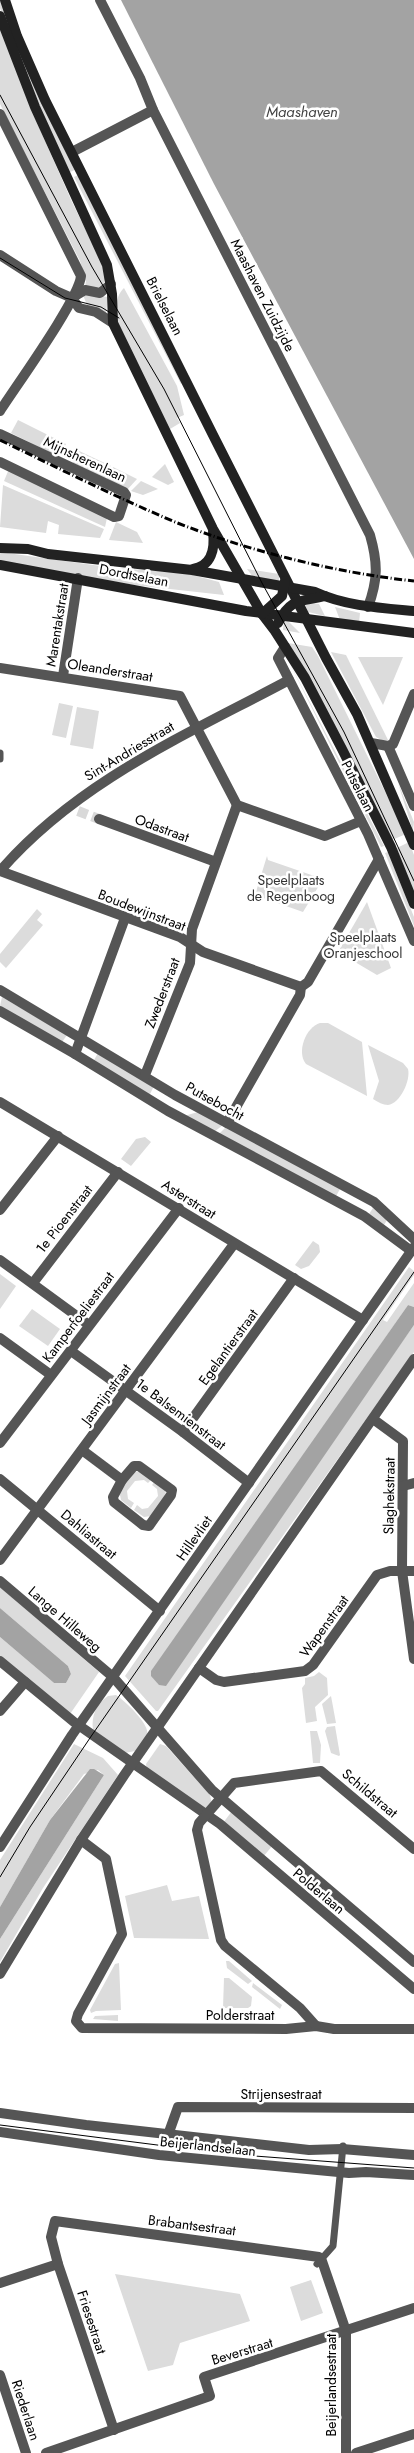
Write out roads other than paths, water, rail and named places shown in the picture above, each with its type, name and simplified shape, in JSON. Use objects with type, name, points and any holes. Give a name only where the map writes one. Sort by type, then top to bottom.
[{"type":"main road","name":"Brielselaan","points":[[5,0],[17,36],[45,100],[284,574],[289,589],[308,620]]},
{"type":"main road","points":[[0,16],[35,107],[107,266],[111,284],[112,323],[213,529],[262,614],[289,589]]},
{"type":"main road","points":[[192,570],[203,566],[211,556],[214,541],[213,529]]},
{"type":"main road","name":"Dordtselaan","points":[[0,548],[28,549],[48,554],[192,570],[289,589],[315,592],[368,607],[414,611]]},
{"type":"main road","name":"Dordtselaan","points":[[0,565],[78,578],[262,614],[414,633]]},
{"type":"main road","points":[[275,631],[287,608],[298,601],[325,596]]},
{"type":"main road","name":"Putselaan","points":[[262,614],[275,631],[309,686],[391,847],[414,904]]},
{"type":"main road","name":"Putselaan","points":[[308,620],[371,743],[414,846]]},
{"type":"main road","points":[[317,639],[320,632],[330,623]]},
{"type":"street","name":"Maashaven Zuidzijde","points":[[100,0],[140,78],[153,110],[370,535],[376,564],[376,584],[368,607]]},
{"type":"street","points":[[72,152],[153,110]]},
{"type":"street","points":[[0,114],[79,268],[81,281],[0,411]]},
{"type":"street","points":[[0,255],[56,291],[72,298],[79,308],[96,312],[112,323]]},
{"type":"street","points":[[72,298],[85,290],[100,293],[111,284]]},
{"type":"street","name":"Mijnsherenlaan","points":[[0,434],[124,492],[126,495],[118,516],[114,517],[0,462]]},
{"type":"street","name":"Marentakstraat","points":[[62,676],[78,578]]},
{"type":"street","name":"Putselaan","points":[[285,647],[278,658],[361,821],[414,942]]},
{"type":"street","name":"Oleanderstraat","points":[[0,668],[62,676],[180,696],[197,726]]},
{"type":"street","name":"Sint-Andriesstraat","points":[[0,871],[43,827],[131,763],[197,726],[289,680]]},
{"type":"street","points":[[371,743],[388,746],[393,744],[414,694]]},
{"type":"street","points":[[197,726],[237,806],[325,836],[361,821]]},
{"type":"street","points":[[388,746],[414,806]]},
{"type":"street","points":[[0,753],[0,759]]},
{"type":"street","name":"Zwederstraat","points":[[144,1076],[190,962],[192,929],[237,806]]},
{"type":"street","points":[[68,807],[78,811]]},
{"type":"street","name":"Odastraat","points":[[99,819],[216,862]]},
{"type":"street","points":[[226,1123],[300,996],[301,987],[308,982],[379,859]]},
{"type":"street","name":"Boudewijnstraat","points":[[0,871],[180,937],[203,952],[301,987]]},
{"type":"street","points":[[75,1054],[125,918]]},
{"type":"street","name":"Putsebocht","points":[[0,990],[175,1095],[374,1202],[414,1239]]},
{"type":"street","points":[[0,1010],[168,1111],[364,1216],[412,1248]]},
{"type":"street","points":[[168,1111],[175,1095]]},
{"type":"street","name":"Asterstraat","points":[[0,1102],[363,1320]]},
{"type":"street","points":[[0,1210],[58,1136]]},
{"type":"street","name":"1e Pioenstraat","points":[[32,1283],[118,1172]]},
{"type":"street","points":[[350,1209],[357,1194]]},
{"type":"street","name":"Kamperfoeliestraat","points":[[0,1443],[179,1208]]},
{"type":"street","name":"Jasmijnstraat","points":[[0,1560],[234,1244]]},
{"type":"street","name":"Hillevliet","points":[[0,1848],[79,1726],[412,1248]]},
{"type":"street","points":[[0,1260],[89,1325]]},
{"type":"street","name":"Egelantierstraat","points":[[183,1432],[294,1278]]},
{"type":"street","points":[[0,1338],[50,1375]]},
{"type":"street","name":"1e Balsemienstraat","points":[[70,1351],[183,1432],[249,1483]]},
{"type":"street","points":[[0,1974],[81,1840],[414,1359]]},
{"type":"street","name":"Slaghekstraat","points":[[373,1419],[403,1441],[402,1571],[414,1658]]},
{"type":"street","points":[[82,1450],[122,1480]]},
{"type":"street","points":[[136,1465],[172,1490],[171,1495],[151,1524],[143,1524],[114,1502],[113,1494],[122,1480],[132,1466],[136,1465]]},
{"type":"street","name":"Dahliastraat","points":[[0,1479],[160,1611]]},
{"type":"street","points":[[403,1486],[414,1483]]},
{"type":"street","name":"Wapenstraat","points":[[199,1668],[216,1680],[224,1682],[309,1669],[378,1575],[386,1571],[414,1571]]},
{"type":"street","name":"Lange Hilleweg","points":[[0,1581],[113,1677]]},
{"type":"street","points":[[0,1661],[79,1726]]},
{"type":"street","name":"Polderlaan","points":[[113,1677],[220,1798],[414,1962]]},
{"type":"street","points":[[0,1711],[25,1682]]},
{"type":"street","name":"Polderlaan","points":[[79,1726],[220,1824],[414,1990]]},
{"type":"street","name":"Schildstraat","points":[[220,1798],[234,1783],[321,1771],[414,1849]]},
{"type":"street","points":[[220,1798],[199,1823],[197,1830],[222,1940],[232,1952],[300,2008],[316,2026]]},
{"type":"street","name":"Polderstraat","points":[[81,1840],[106,1859],[122,1934],[78,2014],[76,2021],[79,2026],[88,2029],[286,2029],[316,2026],[334,2029],[414,2029]]},
{"type":"street","name":"Strijensestraat","points":[[168,2134],[178,2107],[414,2108]]},
{"type":"street","name":"Beijerlandselaan","points":[[0,2112],[309,2150],[342,2147],[414,2155]]},
{"type":"street","name":"Beijerlandselaan","points":[[0,2132],[159,2155],[340,2173],[366,2172],[414,2175]]},
{"type":"street","points":[[320,2262],[333,2246],[342,2147]]},
{"type":"street","name":"Brabantsestraat","points":[[55,2221],[273,2249],[319,2257],[320,2262]]},
{"type":"street","name":"Friesestraat","points":[[55,2221],[51,2237],[58,2264],[114,2430]]},
{"type":"street","name":"Beijerlandsestraat","points":[[320,2262],[346,2331],[346,2453]]},
{"type":"street","points":[[0,2283],[58,2264]]},
{"type":"street","name":"Beverstraat","points":[[46,2453],[210,2396],[204,2377],[414,2308]]},
{"type":"street","name":"Riederlaan","points":[[0,2375],[26,2453]]},
{"type":"street","points":[[356,2453],[414,2434]]},
{"type":"water","name":"Maashaven","points":[[121,0],[414,0],[414,559],[214,184]]},
{"type":"water","points":[[408,1305],[414,1307],[414,1325],[166,1686],[159,1685],[151,1676],[151,1671]]},
{"type":"water","points":[[0,1608],[68,1666],[71,1674],[66,1683],[54,1683],[0,1637]]},
{"type":"water","points":[[90,1769],[94,1769],[104,1775],[0,1939],[0,1907],[50,1820]]},
{"type":"tunnel","points":[[78,811],[99,819]]},
{"type":"tram line","points":[[0,95],[92,267],[164,389],[262,583],[344,732],[414,881]]},
{"type":"tram line","points":[[0,258],[65,298],[101,307],[119,318]]},
{"type":"tram line","points":[[0,1877],[30,1827],[92,1735],[414,1272]]},
{"type":"tram line","points":[[0,2125],[228,2154],[414,2168]]},
{"type":"railway","points":[[0,440],[131,503],[203,533],[293,559],[354,572],[414,581]]},
{"type":"park label","name":"Speelplaats de Regenboog","points":[[291,888]]},
{"type":"park label","name":"Speelplaats Oranjeschool","points":[[363,946]]}]
